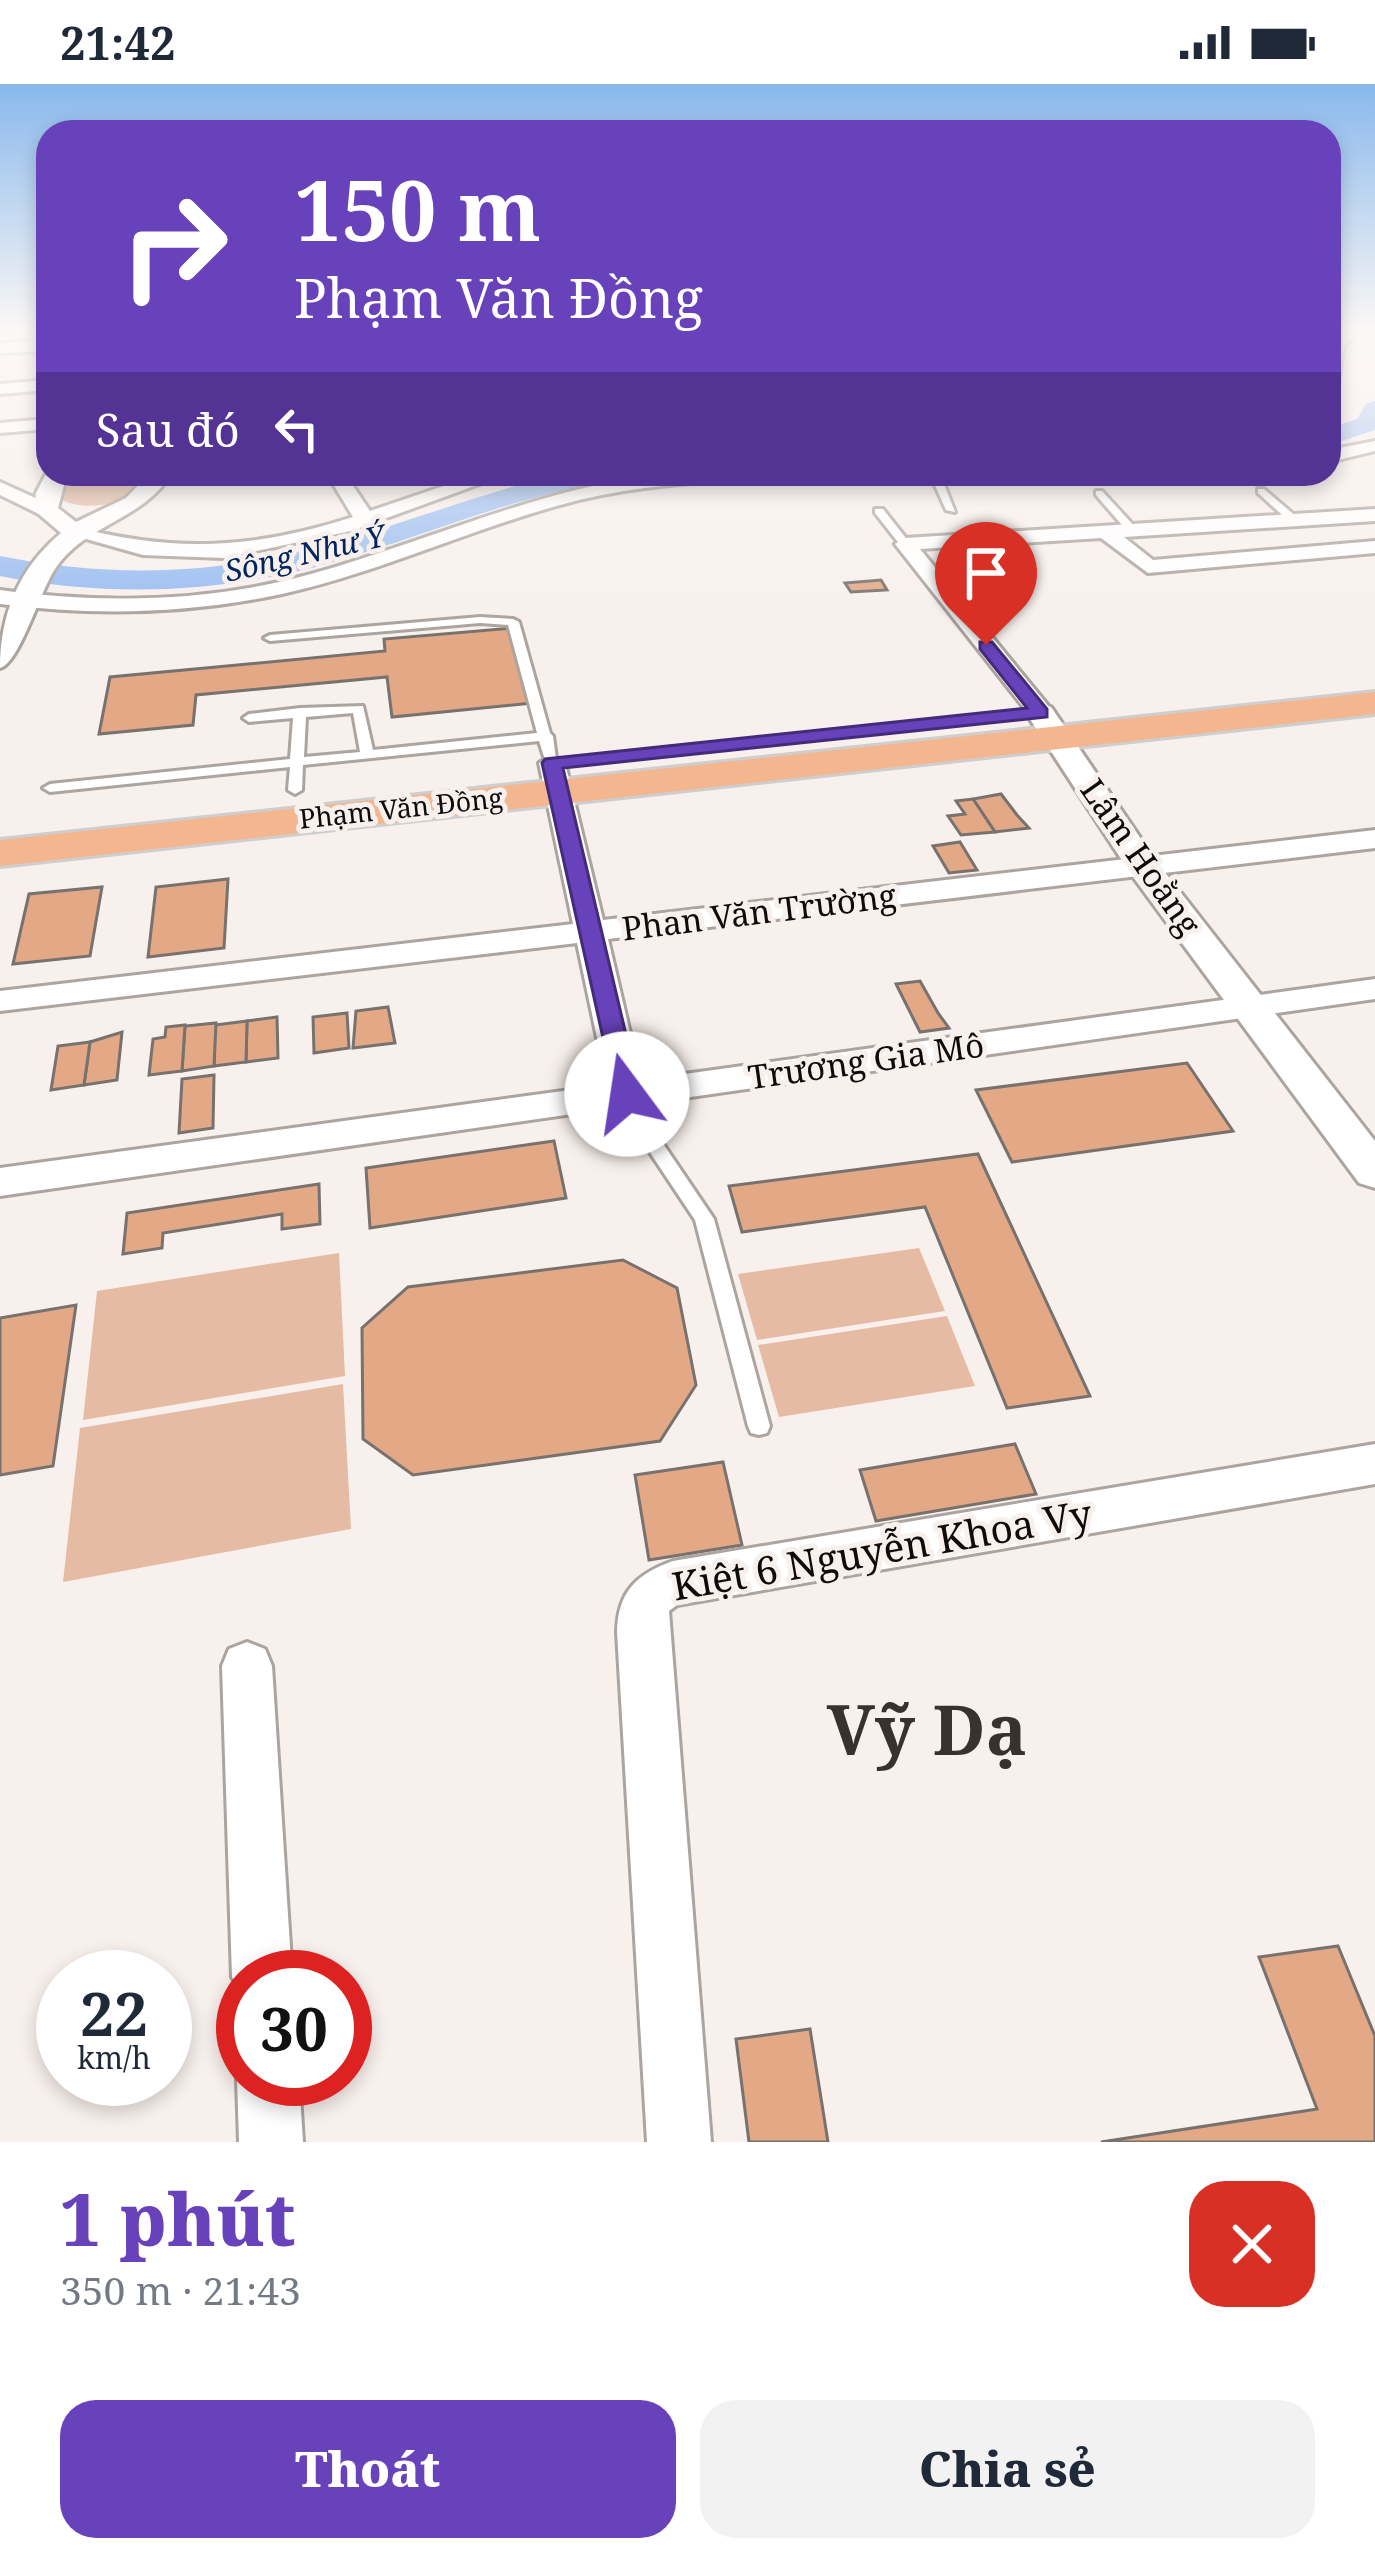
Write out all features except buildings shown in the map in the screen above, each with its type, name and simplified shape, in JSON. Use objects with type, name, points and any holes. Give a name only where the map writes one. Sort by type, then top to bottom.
[{"type":"main road","name":"Phạm Văn Đồng","points":[[1049,725],[1375,682]]},
{"type":"main road","name":"Phạm Văn Đồng","points":[[0,823],[295,776],[552,763],[1375,703]]},
{"type":"main road","name":"Phạm Văn Đồng","points":[[0,854],[552,763]]},
{"type":"street","points":[[1341,453],[1375,446]]},
{"type":"street","points":[[46,510],[50,486]]},
{"type":"street","points":[[0,660],[19,596],[68,541],[136,503],[150,486]]},
{"type":"street","points":[[344,486],[364,518]]},
{"type":"street","points":[[0,488],[46,510],[68,541],[135,549],[227,551],[364,518],[461,486]]},
{"type":"street","points":[[19,596],[151,602],[279,588],[552,501],[626,486]]},
{"type":"street","points":[[904,544],[1375,515]]},
{"type":"street","points":[[1349,518],[1375,543]]},
{"type":"street","points":[[1106,532],[1148,567],[1375,543]]},
{"type":"street","name":"Lâm Hoằng","points":[[904,544],[1049,725],[1144,867],[1375,1172]]},
{"type":"street","points":[[552,763],[627,1094]]},
{"type":"street","name":"Phan Văn Trường","points":[[0,1001],[1375,839]]},
{"type":"street","name":"Trương Gia Mô","points":[[0,1182],[1375,989]]},
{"type":"street","name":"Kiệt 6 Nguyễn Khoa Vy","points":[[679,2142],[641,1614],[651,1593],[693,1579],[1375,1464]]},
{"type":"street","points":[[247,1666],[261,1950]]},
{"type":"street","points":[[269,2106],[271,2142]]},
{"type":"lane","points":[[940,486],[951,510]]},
{"type":"lane","points":[[1261,491],[1294,521]]},
{"type":"lane","points":[[1099,493],[1132,530]]},
{"type":"lane","points":[[879,511],[904,544]]},
{"type":"lane","points":[[50,788],[295,776],[367,754],[552,763],[513,622],[480,620],[270,638]]},
{"type":"lane","points":[[249,718],[359,709],[367,754]]},
{"type":"lane","points":[[295,776],[300,712]]},
{"type":"lane","points":[[627,1094],[634,1115],[704,1219],[759,1426]]},
{"type":"shaded area","points":[[62,486],[139,486],[120,499],[95,506],[58,498]]},
{"type":"shaded area","points":[[919,1248],[945,1311],[757,1340],[738,1274]]},
{"type":"shaded area","points":[[339,1253],[345,1376],[83,1420],[97,1291]]},
{"type":"shaded area","points":[[947,1316],[975,1386],[779,1417],[758,1345]]},
{"type":"shaded area","points":[[343,1384],[351,1529],[63,1582],[80,1428]]},
{"type":"waterway","name":"Sông Như Ý","points":[[1341,433],[1352,429]]},
{"type":"waterway","name":"Sông Như Ý","points":[[0,566],[70,578],[142,581],[249,572],[324,555],[547,486]]},
{"type":"district","name":"Vỹ Dạ","points":[[927,1731]]},
{"type":"route","points":[[627,1094],[552,763],[1041,713],[986,645]]}]
